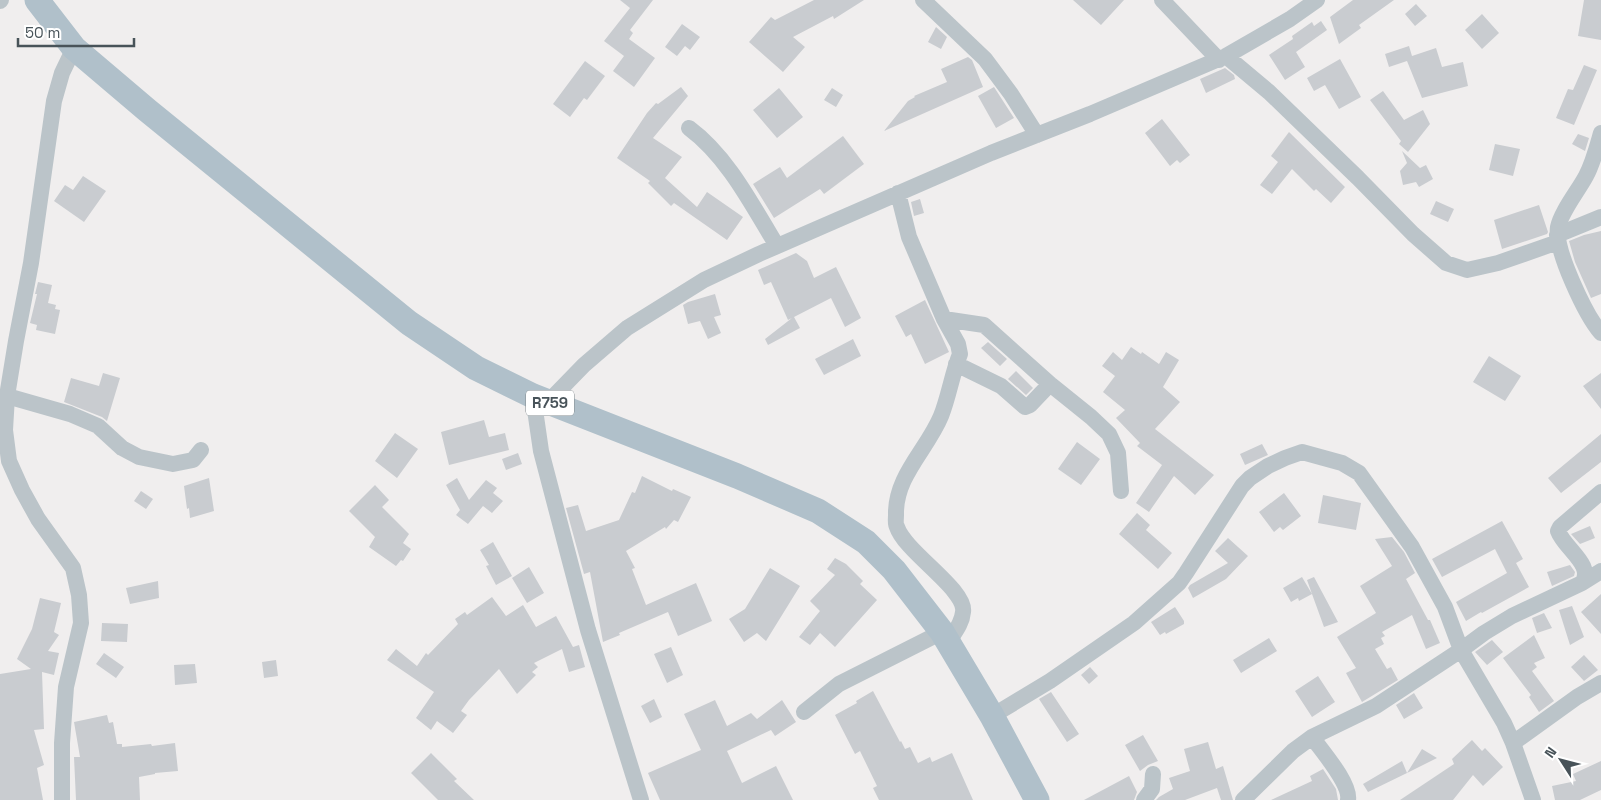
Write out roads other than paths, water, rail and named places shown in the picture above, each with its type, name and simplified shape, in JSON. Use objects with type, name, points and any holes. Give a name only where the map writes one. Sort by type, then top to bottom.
[{"type":"main road","name":"R759","points":[[37,0],[74,48],[147,110],[410,323],[476,368],[540,399],[737,476],[818,511],[866,542],[894,570],[945,637],[992,716],[1037,800]]},
{"type":"street","points":[[923,0],[985,59],[1012,94],[1037,135]]},
{"type":"street","points":[[1162,0],[1222,58],[1269,92],[1413,234],[1446,263],[1467,270],[1498,263],[1558,238],[1601,217]]},
{"type":"street","points":[[641,800],[588,630],[541,451],[540,399],[627,328],[704,280],[898,193],[1222,58],[1290,19],[1317,0]]},
{"type":"street","points":[[62,800],[62,743],[66,687],[82,624],[80,595],[73,568],[38,518],[22,490],[9,461],[5,430],[7,396],[31,263],[54,102],[62,73],[74,48]]},
{"type":"street","points":[[688,128],[700,136],[725,165],[777,246]]},
{"type":"street","points":[[1601,133],[1587,174],[1558,226],[1558,238],[1584,308],[1592,323],[1601,333]]},
{"type":"street","points":[[804,712],[840,684],[945,637],[961,623],[964,610],[959,597],[907,543],[896,526],[896,505],[908,470],[941,416],[960,354],[958,344],[944,319],[909,237],[898,193]]},
{"type":"street","points":[[944,319],[984,325],[1109,434],[1118,453],[1121,491]]},
{"type":"street","points":[[956,364],[1001,386],[1025,407],[1050,384]]},
{"type":"street","points":[[7,396],[70,414],[98,426],[122,448],[139,457],[173,464],[193,460],[201,450]]},
{"type":"street","points":[[992,716],[1050,681],[1134,623],[1178,583],[1186,573],[1246,481],[1285,458],[1302,452],[1342,463],[1359,473],[1412,547],[1445,607],[1461,650],[1514,743],[1533,800]]},
{"type":"street","points":[[1582,583],[1586,576],[1585,570],[1564,543],[1558,531],[1560,527],[1601,492]]},
{"type":"street","points":[[1243,800],[1293,751],[1312,737],[1376,706],[1512,616],[1582,583],[1601,571]]},
{"type":"street","points":[[1514,743],[1577,697],[1601,683]]},
{"type":"street","points":[[1312,737],[1340,778],[1349,795],[1348,800]]},
{"type":"street","points":[[1144,800],[1152,788],[1153,774]]}]
